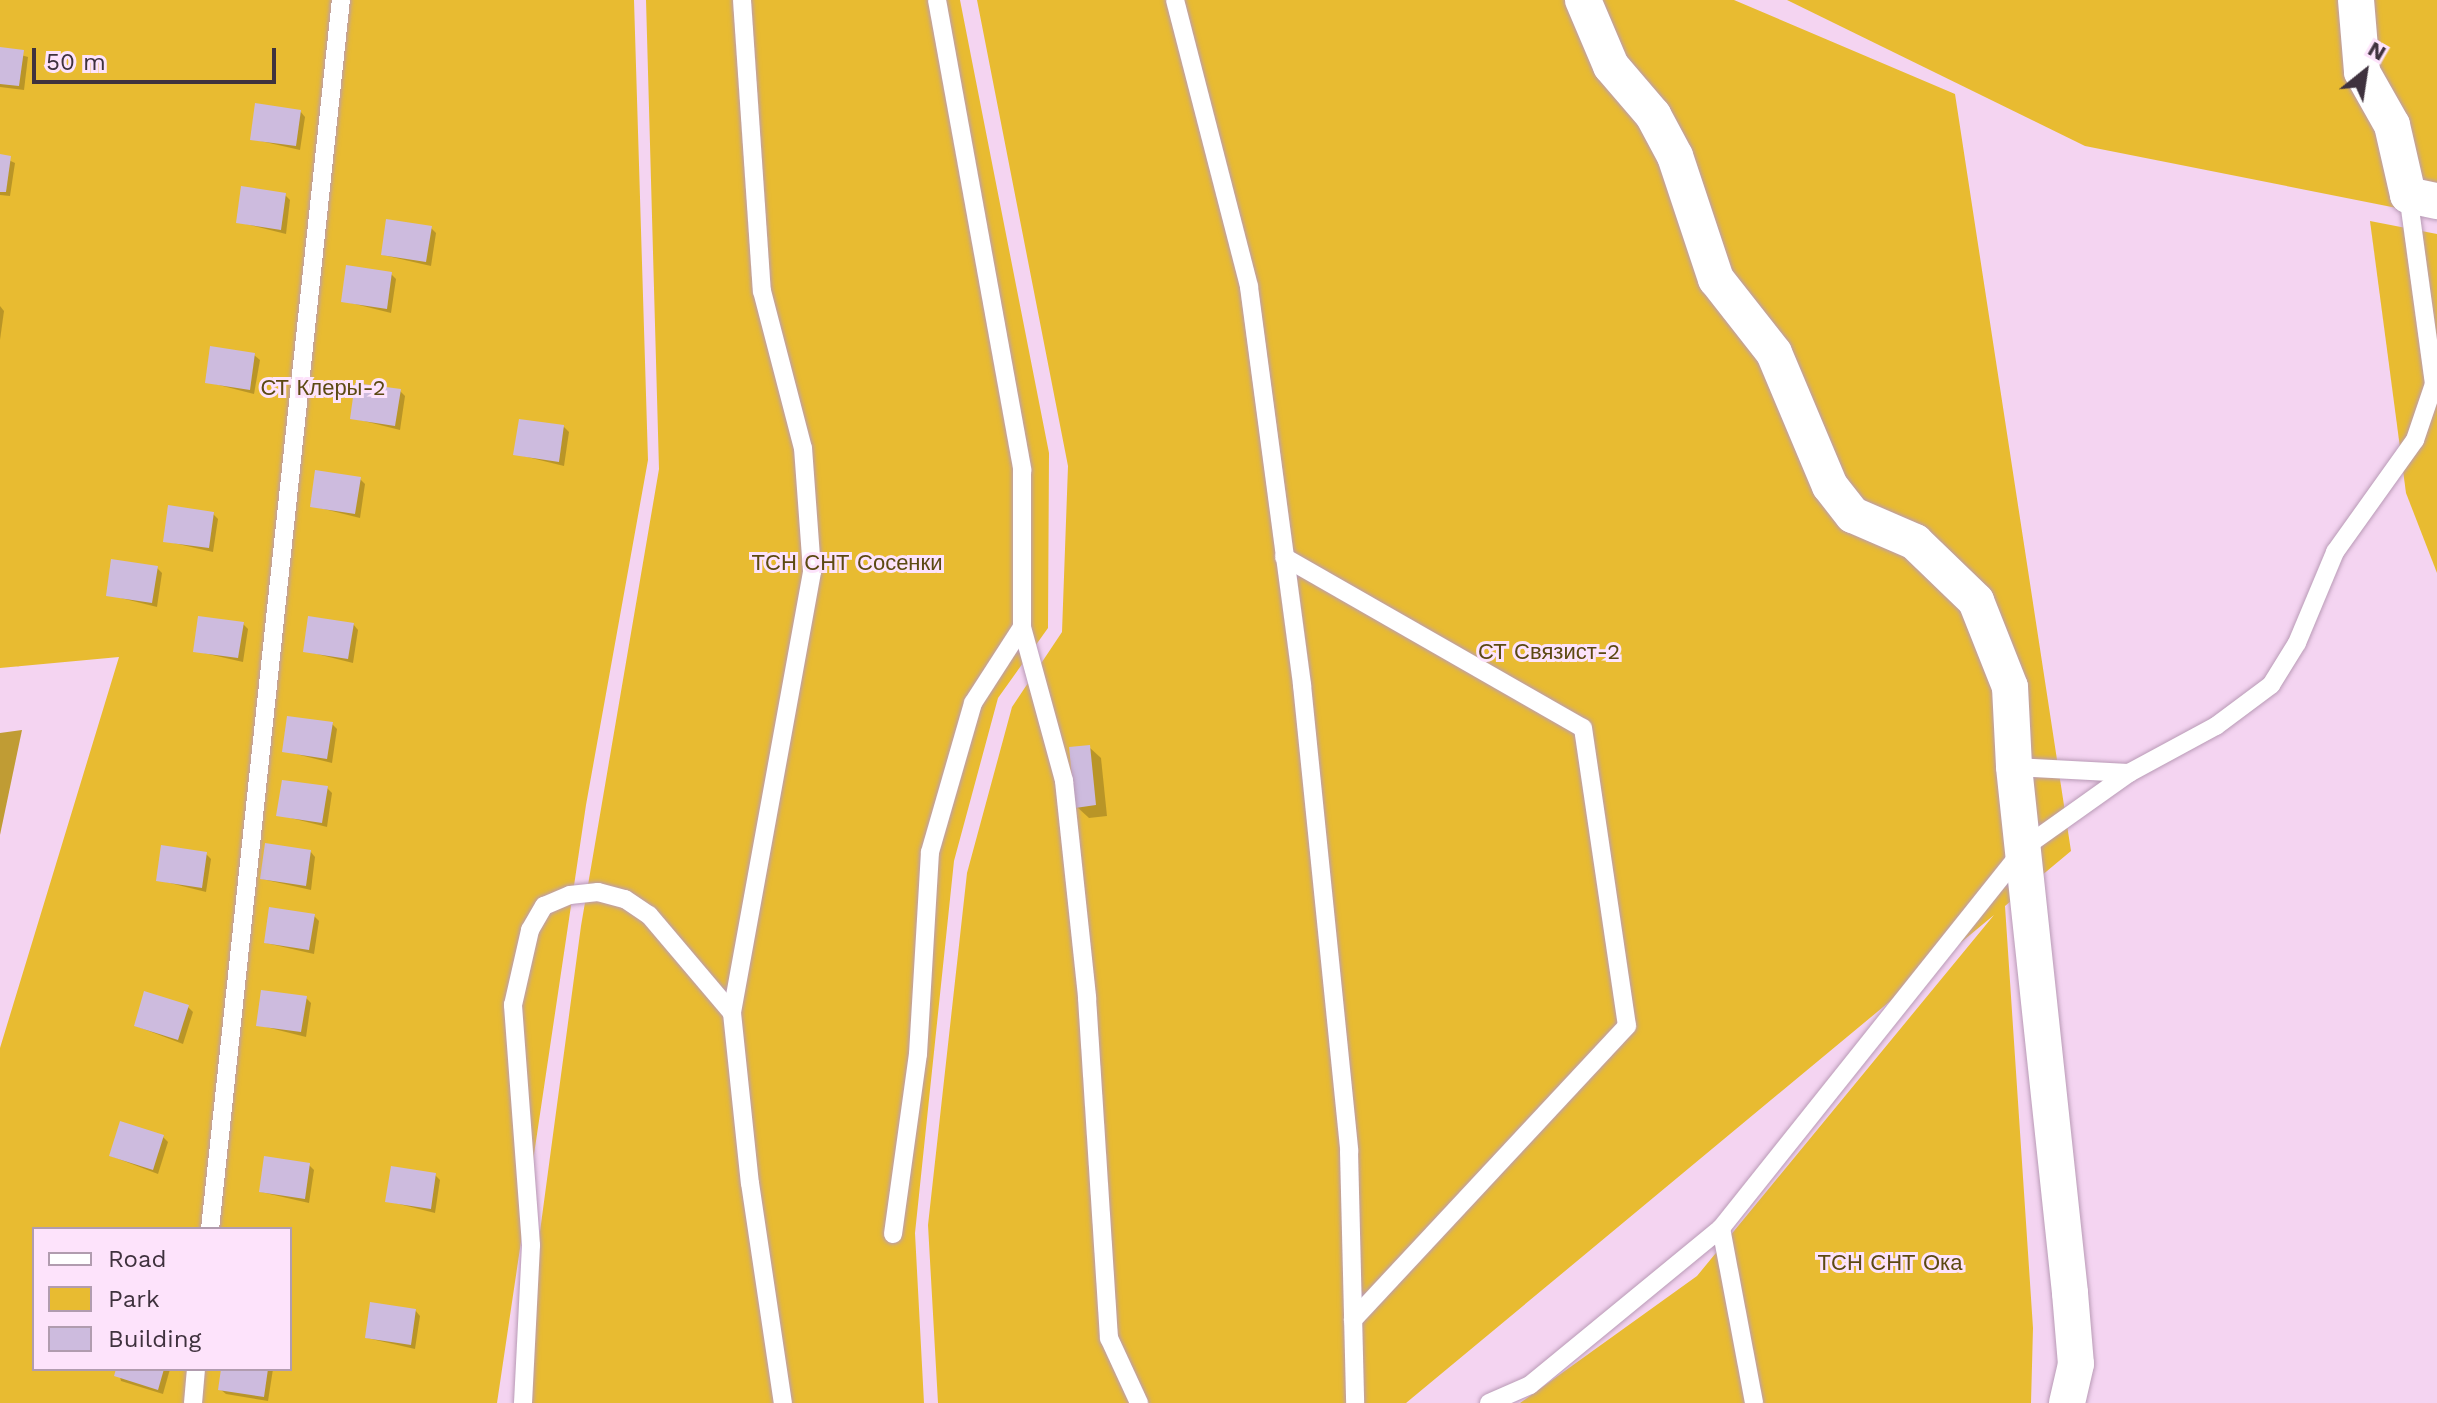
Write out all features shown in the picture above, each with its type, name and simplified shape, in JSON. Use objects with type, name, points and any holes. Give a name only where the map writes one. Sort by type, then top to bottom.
[{"type":"street","points":[[1583,0],[1611,66],[1653,115],[1675,156],[1716,279],[1774,353],[1830,486],[1853,515],[1915,542],[1976,601],[2010,687],[2014,767],[2025,847],[2075,1350],[2067,1403]]},
{"type":"street","points":[[2356,0],[2362,72],[2392,125],[2422,198]]},
{"type":"lane","points":[[210,1227],[341,0]]},
{"type":"lane","points":[[742,0],[762,291],[803,448],[812,572],[732,1013],[750,1183],[783,1403]]},
{"type":"lane","points":[[937,0],[1022,470],[1022,627],[1064,781],[1087,998],[1109,1338],[1139,1403]]},
{"type":"lane","points":[[1175,0],[1249,287],[1284,557],[1349,1151],[1355,1403]]},
{"type":"lane","points":[[1489,1403],[1530,1394],[1721,1228],[2025,847],[2129,773],[2216,726],[2271,685],[2297,643],[2335,552],[2415,440],[2434,384],[2422,198]]},
{"type":"lane","points":[[1284,557],[1583,728],[1627,1026],[1353,1320]]},
{"type":"lane","points":[[893,1234],[918,1054],[930,852],[973,703],[1022,627]]},
{"type":"lane","points":[[2014,767],[2129,773]]},
{"type":"lane","points":[[523,1403],[531,1245],[513,1005],[530,930],[544,906],[570,895],[598,892],[625,899],[649,915],[732,1013]]},
{"type":"lane","points":[[1721,1228],[1754,1403]]},
{"type":"lane","points":[[193,1403],[196,1371]]},
{"type":"green space","name":"СТ Клеры-2","points":[[0,0],[634,0],[648,460],[586,805],[497,1403],[0,1403],[0,1048],[119,657],[0,668]]},
{"type":"green space","name":"ТСН СНТ Сосенки","points":[[646,0],[960,0],[1049,453],[1048,628],[998,698],[954,861],[915,1233],[924,1403],[517,1403],[581,926],[659,469]]},
{"type":"green space","name":"СТ Связист-2","points":[[977,0],[1734,0],[1955,94],[2071,851],[2005,906],[2033,1328],[2031,1403],[1520,1403],[1697,1276],[1994,915],[1406,1403],[938,1403],[928,1225],[967,873],[1012,707],[1062,632],[1068,466]]},
{"type":"green space","points":[[1787,0],[2437,0],[2437,216],[2085,146]]},
{"type":"green space","points":[[2370,221],[2437,234],[2437,573],[2406,493]]},
{"type":"shaded area","points":[[22,730],[0,835],[0,733]]},
{"type":"building","points":[[0,47],[24,50],[19,86],[0,84]]},
{"type":"building","points":[[255,103],[301,110],[296,146],[250,140]]},
{"type":"building","points":[[0,154],[11,156],[6,192],[0,192]]},
{"type":"building","points":[[241,186],[286,193],[281,230],[236,223]]},
{"type":"building","points":[[386,219],[432,226],[426,262],[381,255]]},
{"type":"building","points":[[346,265],[392,272],[387,309],[341,302]]},
{"type":"building","points":[[210,346],[255,353],[250,390],[205,383]]},
{"type":"building","points":[[355,383],[401,389],[395,426],[350,419]]},
{"type":"building","points":[[519,419],[564,425],[559,462],[513,455]]},
{"type":"building","points":[[315,470],[361,477],[355,514],[310,507]]},
{"type":"building","points":[[168,505],[214,512],[209,548],[163,542]]},
{"type":"building","points":[[111,559],[158,566],[152,603],[106,596]]},
{"type":"building","points":[[198,616],[244,622],[238,658],[193,652]]},
{"type":"building","points":[[308,616],[354,623],[348,659],[303,652]]},
{"type":"building","points":[[287,716],[333,722],[327,759],[282,752]]},
{"type":"building","points":[[1090,745],[1096,805],[1075,808],[1069,747]]},
{"type":"building","points":[[282,780],[328,786],[322,823],[276,816]]},
{"type":"building","points":[[265,843],[311,850],[306,886],[260,879]]},
{"type":"building","points":[[161,845],[207,852],[202,888],[156,881]]},
{"type":"building","points":[[269,907],[315,914],[309,950],[264,943]]},
{"type":"building","points":[[261,990],[307,996],[301,1032],[256,1026]]},
{"type":"building","points":[[144,991],[189,1005],[178,1040],[134,1026]]},
{"type":"building","points":[[120,1121],[164,1135],[153,1170],[109,1156]]},
{"type":"building","points":[[264,1156],[310,1163],[305,1199],[259,1192]]},
{"type":"building","points":[[391,1166],[436,1173],[431,1209],[385,1202]]},
{"type":"building","points":[[370,1302],[416,1309],[411,1345],[365,1338]]},
{"type":"building","points":[[115,1371],[163,1371],[158,1390],[114,1376]]},
{"type":"building","points":[[221,1371],[268,1371],[264,1397],[218,1390]]},
{"type":"park label","name":"ТСН СНТ Ока","points":[[1890,1263]]}]
